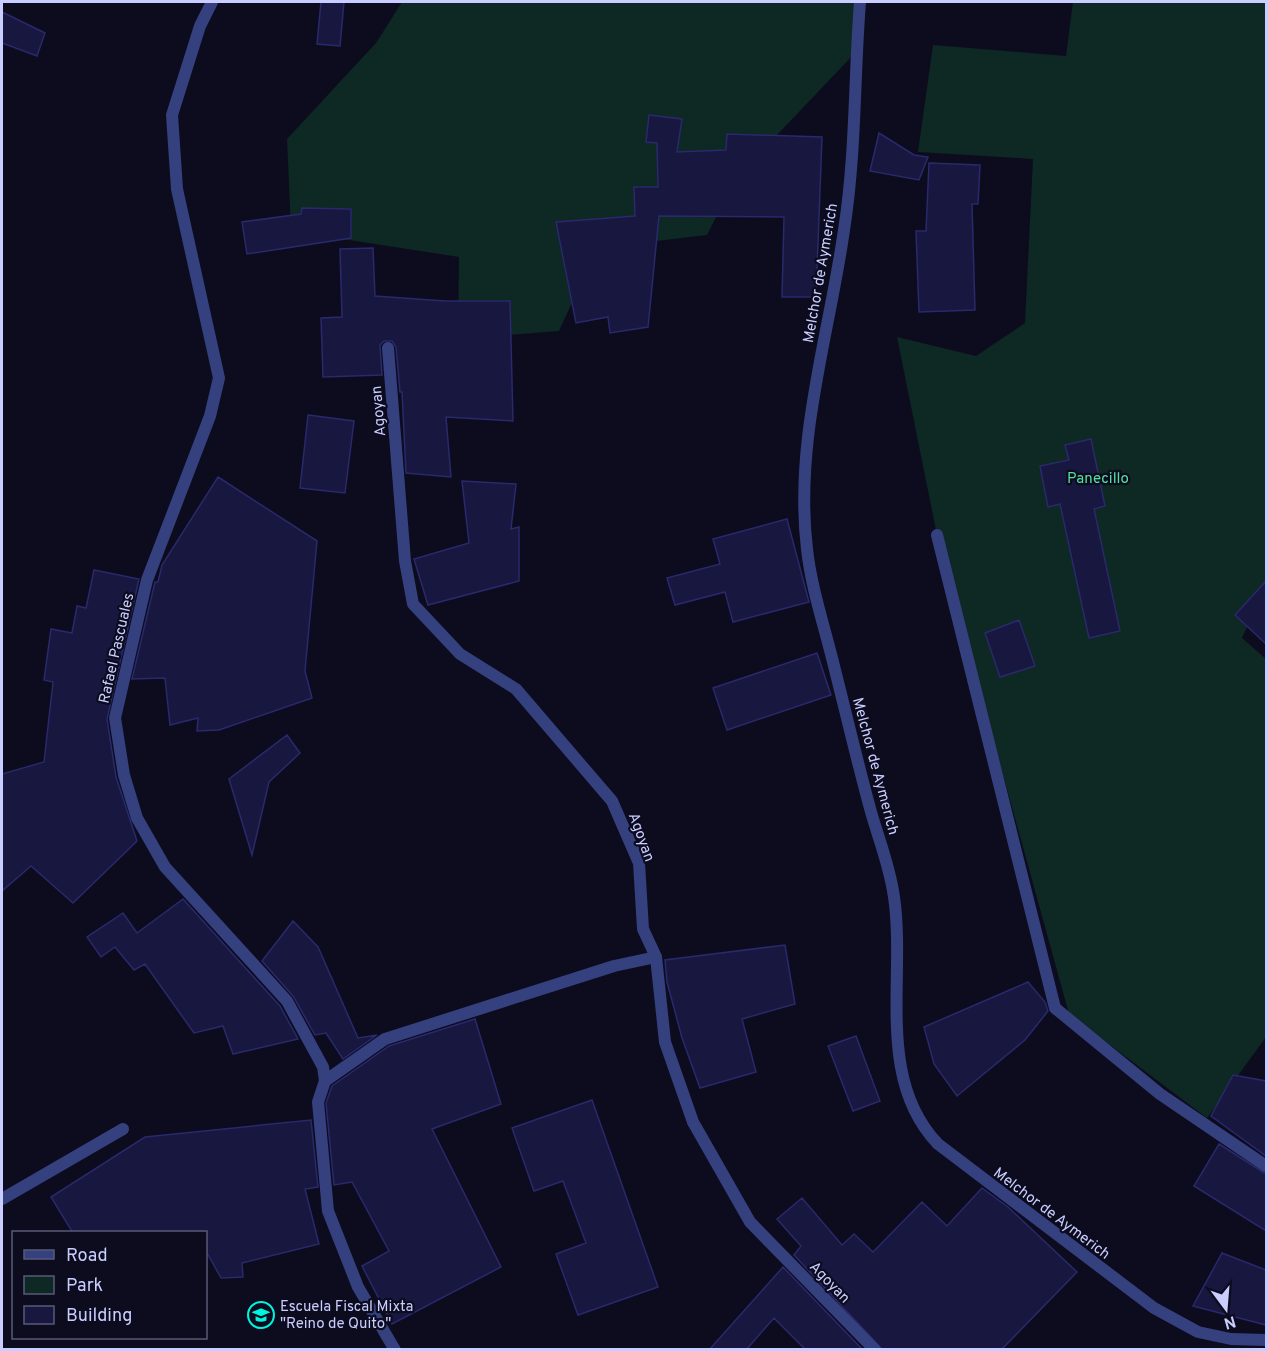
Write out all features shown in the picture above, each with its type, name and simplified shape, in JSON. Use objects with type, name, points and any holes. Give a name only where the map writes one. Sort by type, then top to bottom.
[{"type":"street","name":"Rafael Pascuales","points":[[212,2],[200,26],[172,115],[177,189],[219,378],[210,416],[147,580],[115,718],[124,775],[137,818],[165,867],[287,1001],[312,1044],[326,1081]]},
{"type":"street","name":"Melchor de Aymerich","points":[[860,2],[855,144],[844,231],[810,413],[804,488],[805,526],[814,586],[894,894],[898,960],[897,1045],[902,1079],[915,1114],[938,1144],[1154,1308],[1198,1332],[1231,1339],[1266,1340]]},
{"type":"street","name":"Agoyan","points":[[388,348],[405,561],[413,604],[460,654],[516,689],[612,801],[639,862],[643,929],[656,957],[665,1042],[693,1122],[750,1222],[875,1350]]},
{"type":"street","points":[[937,535],[1055,1008],[1160,1094],[1266,1166]]},
{"type":"street","points":[[394,1350],[358,1287],[328,1211],[318,1102],[326,1081],[385,1039],[614,966],[656,957]]},
{"type":"street","points":[[2,1199],[123,1129]]},
{"type":"green space","points":[[402,2],[860,2],[856,52],[736,178],[707,235],[597,248],[559,331],[458,339],[459,257],[291,231],[287,139],[376,43]]},
{"type":"green space","name":"Panecillo","points":[[1073,2],[1266,2],[1266,586],[1242,638],[1266,659],[1266,1037],[1207,1118],[1069,1014],[937,535],[897,337],[976,356],[1025,323],[1033,159],[918,152],[933,45],[1066,56]]},
{"type":"building","points":[[321,2],[344,2],[340,46],[317,44]]},
{"type":"building","points":[[2,12],[45,33],[37,56],[2,43]]},
{"type":"building","points":[[649,115],[682,119],[677,152],[726,150],[727,134],[822,137],[816,297],[782,297],[784,217],[659,216],[648,327],[610,333],[608,317],[576,323],[556,222],[635,216],[634,187],[658,187],[657,143],[646,142]]},
{"type":"building","points":[[879,133],[914,155],[928,157],[919,180],[870,171]]},
{"type":"building","points":[[929,163],[980,165],[978,204],[972,204],[975,310],[919,312],[916,231],[926,231]]},
{"type":"building","points":[[302,208],[351,209],[351,238],[247,254],[242,222],[301,214]]},
{"type":"building","points":[[373,248],[375,296],[445,301],[510,301],[513,421],[446,417],[451,477],[406,473],[402,392],[400,392],[396,347],[392,341],[384,341],[380,345],[382,375],[323,377],[321,318],[342,317],[340,249]]},
{"type":"building","points":[[308,415],[354,421],[345,493],[300,488]]},
{"type":"building","points":[[1091,439],[1105,506],[1094,509],[1120,631],[1089,638],[1060,504],[1048,507],[1040,466],[1069,460],[1065,445]]},
{"type":"building","points":[[218,477],[317,541],[305,671],[312,698],[219,730],[197,731],[198,718],[170,725],[165,678],[132,679],[155,582],[158,582],[162,565]]},
{"type":"building","points":[[462,481],[516,484],[511,529],[519,527],[519,581],[428,605],[414,559],[469,543]]},
{"type":"building","points":[[787,519],[809,602],[733,622],[725,592],[675,605],[667,578],[720,564],[713,539]]},
{"type":"building","points":[[94,570],[139,579],[107,719],[116,777],[137,841],[73,903],[31,866],[2,891],[2,774],[44,762],[53,682],[44,680],[51,629],[72,633],[77,606],[86,608]]},
{"type":"building","points":[[1266,581],[1266,644],[1235,615]]},
{"type":"building","points":[[1019,620],[1035,666],[1000,677],[985,633]]},
{"type":"building","points":[[817,653],[831,695],[727,730],[713,688]]},
{"type":"building","points":[[287,735],[300,753],[269,782],[252,855],[229,779]]},
{"type":"building","points":[[183,899],[280,1006],[298,1039],[233,1054],[223,1026],[194,1033],[145,964],[134,970],[115,947],[101,957],[87,937],[123,913],[137,933]]},
{"type":"building","points":[[293,921],[318,947],[358,1038],[377,1035],[343,1059],[326,1033],[315,1035],[293,996],[262,961]]},
{"type":"building","points":[[785,945],[795,1004],[742,1019],[756,1072],[700,1088],[682,1038],[667,982],[665,960]]},
{"type":"building","points":[[1028,982],[1045,1002],[1048,1011],[1025,1040],[957,1096],[934,1064],[924,1027]]},
{"type":"building","points":[[475,1019],[501,1104],[432,1129],[501,1267],[392,1324],[362,1266],[389,1251],[352,1182],[334,1185],[326,1103],[332,1086],[389,1046]]},
{"type":"building","points":[[856,1036],[880,1101],[853,1111],[828,1046]]},
{"type":"building","points":[[1233,1075],[1266,1081],[1266,1156],[1211,1116]]},
{"type":"building","points":[[592,1100],[658,1287],[578,1315],[556,1254],[586,1243],[563,1181],[534,1191],[512,1128]]},
{"type":"building","points":[[311,1120],[318,1187],[305,1189],[319,1244],[242,1263],[243,1277],[221,1278],[207,1253],[207,1231],[72,1231],[51,1197],[145,1137]]},
{"type":"building","points":[[1219,1144],[1266,1174],[1266,1231],[1194,1186]]},
{"type":"building","points":[[982,1188],[1008,1207],[1077,1272],[1001,1350],[883,1350],[794,1255],[801,1246],[777,1219],[802,1198],[842,1245],[854,1234],[873,1252],[922,1202],[947,1226]]},
{"type":"building","points":[[1222,1253],[1266,1270],[1266,1325],[1193,1306]]},
{"type":"building","points":[[783,1267],[863,1350],[806,1350],[774,1318],[746,1350],[709,1350]]},
{"type":"place","name":"Escuela Fiscal Mixta \"Reino de Quito\"","points":[[261,1315]]}]
